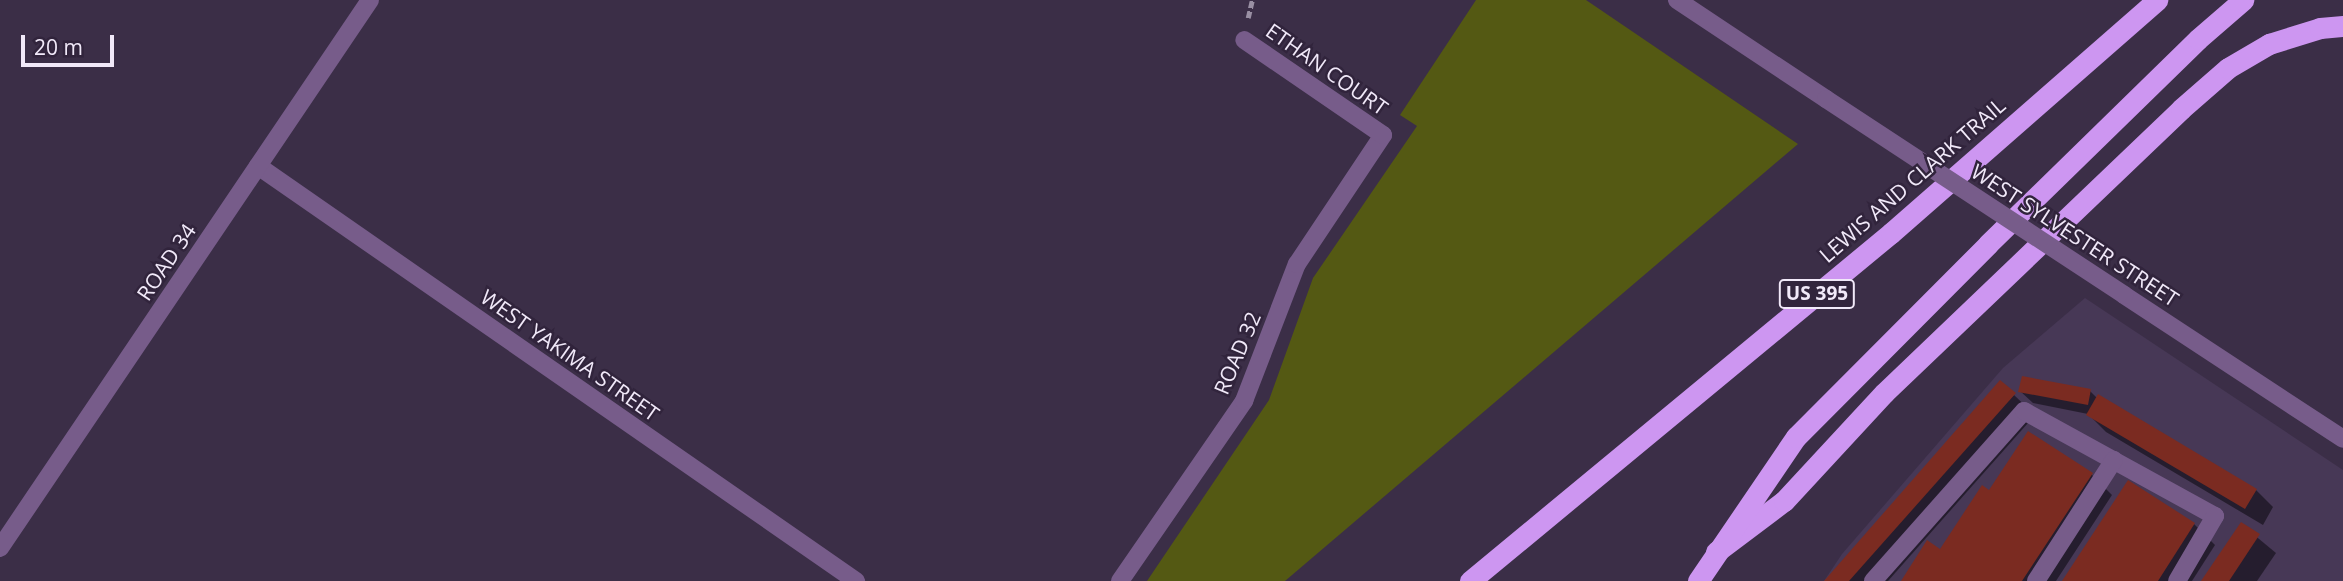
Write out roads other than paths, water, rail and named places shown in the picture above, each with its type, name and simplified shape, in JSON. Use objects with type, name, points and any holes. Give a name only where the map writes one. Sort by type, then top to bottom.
[{"type":"highway","name":"LEWIS AND CLARK TRAIL","points":[[1470,581],[1891,233],[2157,0]]},
{"type":"highway","points":[[1698,581],[1796,437],[2098,137],[2243,0]]},
{"type":"highway","points":[[1716,552],[1783,501],[1884,393],[2181,109],[2228,68],[2269,44],[2319,28],[2343,26]]},
{"type":"street","name":"ROAD 34","points":[[0,548],[370,0]]},
{"type":"street","name":"WEST SYLVESTER STREET","points":[[1677,0],[2343,439]]},
{"type":"street","name":"ETHAN COURT","points":[[1244,40],[1383,135]]},
{"type":"street","name":"ROAD 32","points":[[1120,581],[1244,401],[1297,264],[1383,135]]},
{"type":"street","name":"WEST YAKIMA STREET","points":[[258,166],[856,581]]},
{"type":"street","points":[[1873,581],[2024,411],[2215,516],[2177,581]]},
{"type":"street","points":[[2036,581],[2114,460]]}]
